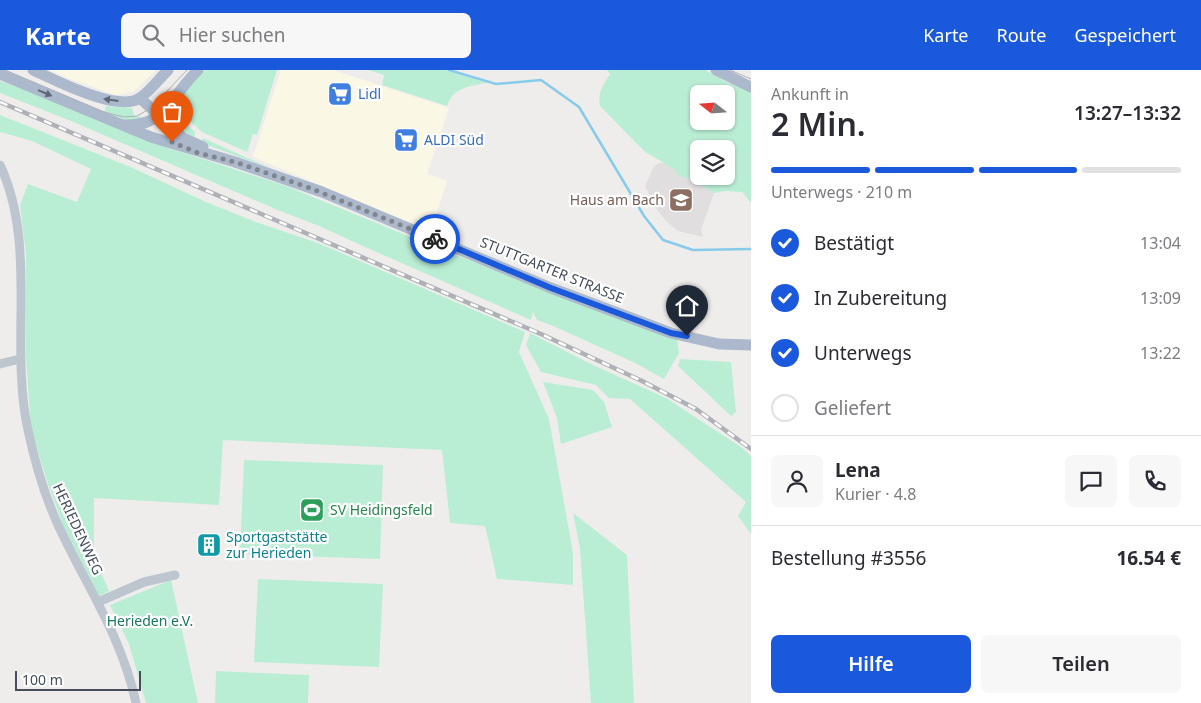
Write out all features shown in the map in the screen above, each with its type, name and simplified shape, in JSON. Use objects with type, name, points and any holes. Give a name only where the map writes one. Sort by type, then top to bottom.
[{"type":"main road","points":[[33,70],[70,88],[103,99],[133,101],[140,98],[168,70]]},
{"type":"main road","points":[[154,118],[198,70]]},
{"type":"main road","points":[[716,70],[751,87]]},
{"type":"main road","name":"STUTTGARTER STRASSE","points":[[0,74],[151,137],[172,142],[198,153],[235,162]]},
{"type":"main road","name":"STUTTGARTER STRASSE","points":[[140,98],[154,118],[159,133],[172,142]]},
{"type":"main road","name":"STUTTGARTER STRASSE","points":[[122,125],[135,125],[154,118]]},
{"type":"main road","name":"STUTTGARTER STRASSE","points":[[154,118],[183,138],[235,162],[347,202],[551,288],[671,333],[719,344],[751,345]]},
{"type":"street","name":"HERIEDENWEG","points":[[0,165],[8,185],[14,209],[20,256],[20,359],[28,429],[42,484],[59,527],[110,625],[128,671],[136,703]]},
{"type":"street","points":[[0,364],[20,359]]},
{"type":"street","points":[[98,602],[144,582],[175,575]]},
{"type":"shaded area","points":[[49,70],[156,70],[133,92],[116,95]]},
{"type":"shaded area","points":[[281,70],[333,70],[449,108],[427,174],[447,181],[431,231],[253,157]]},
{"type":"shaded area","name":"Haus am Bach","points":[[659,163],[665,163],[674,169],[679,176],[690,179],[690,185],[700,185],[714,193],[701,230],[703,237],[678,231],[667,222],[655,207],[645,186],[654,166]]},
{"type":"green space","points":[[205,70],[277,70],[257,135],[253,134],[247,152],[202,132],[172,105],[189,84]]},
{"type":"green space","points":[[368,70],[445,70],[487,83],[463,88],[454,95],[447,106],[382,85],[384,75]]},
{"type":"green space","points":[[607,70],[705,70],[733,85],[690,85],[690,130],[735,130],[735,86],[751,92],[751,203],[742,192],[726,191],[714,193],[700,185],[735,185],[735,140],[690,140],[690,179],[679,176],[674,169],[644,151],[600,106],[600,93],[610,74]]},
{"type":"green space","points":[[0,81],[35,93],[169,148],[286,186],[435,247],[677,339],[679,353],[664,379],[635,363],[537,320],[533,312],[531,320],[319,226],[0,93]]},
{"type":"green space","points":[[106,106],[132,108],[135,117],[141,116],[139,120],[129,122],[103,115]]},
{"type":"green space","points":[[171,110],[195,132],[194,138],[182,131],[172,121],[168,114]]},
{"type":"green space","points":[[0,115],[133,168],[206,202],[256,222],[318,243],[525,332],[519,352],[549,419],[573,553],[573,585],[497,579],[485,526],[450,523],[442,450],[223,440],[219,505],[94,498],[94,557],[109,591],[99,596],[63,525],[31,428],[26,358],[26,254],[20,205],[28,184],[77,202],[91,169],[32,141],[0,132]]},
{"type":"green space","points":[[203,138],[277,171],[202,143]]},
{"type":"green space","points":[[530,333],[591,364],[666,398],[741,447],[751,456],[751,534],[738,516],[746,502],[630,399],[609,398],[596,385],[541,372],[526,345]]},
{"type":"green space","points":[[680,359],[731,362],[736,412],[731,416],[678,366]]},
{"type":"green space","points":[[543,382],[593,390],[604,402],[612,427],[561,444],[557,418]]},
{"type":"green space","name":"SV Heidingsfeld","points":[[244,460],[383,465],[380,559],[240,554]]},
{"type":"green space","points":[[573,513],[627,555],[634,703],[591,703],[580,549]]},
{"type":"green space","points":[[258,579],[383,584],[379,667],[254,662]]},
{"type":"green space","name":"Herieden e.V.","points":[[171,580],[198,703],[146,703],[129,644],[110,605]]},
{"type":"green space","points":[[216,671],[309,675],[308,703],[215,703]]},
{"type":"waterway","points":[[449,70],[496,84],[541,80],[579,107],[644,216],[663,240],[693,250],[751,249]]},
{"type":"tram line","points":[[5,70],[104,112],[124,117],[137,116],[151,108],[187,70]]},
{"type":"tram line","points":[[730,70],[751,79]]},
{"type":"railway","points":[[0,102],[541,334],[642,381],[696,409],[751,449]]},
{"type":"way so far","points":[[172,142],[198,153],[235,162],[310,188],[356,205],[435,239]]},
{"type":"place","name":"Lidl","points":[[340,94]]},
{"type":"place","name":"ALDI Süd","points":[[406,140]]},
{"type":"place","name":"Haus am Bach","points":[[681,200]]},
{"type":"place","name":"SV Heidingsfeld","points":[[312,510]]},
{"type":"place","name":"Sportgaststätte zur Herieden","points":[[209,545]]},
{"type":"route","points":[[435,239],[551,288],[671,333],[687,336]]}]
